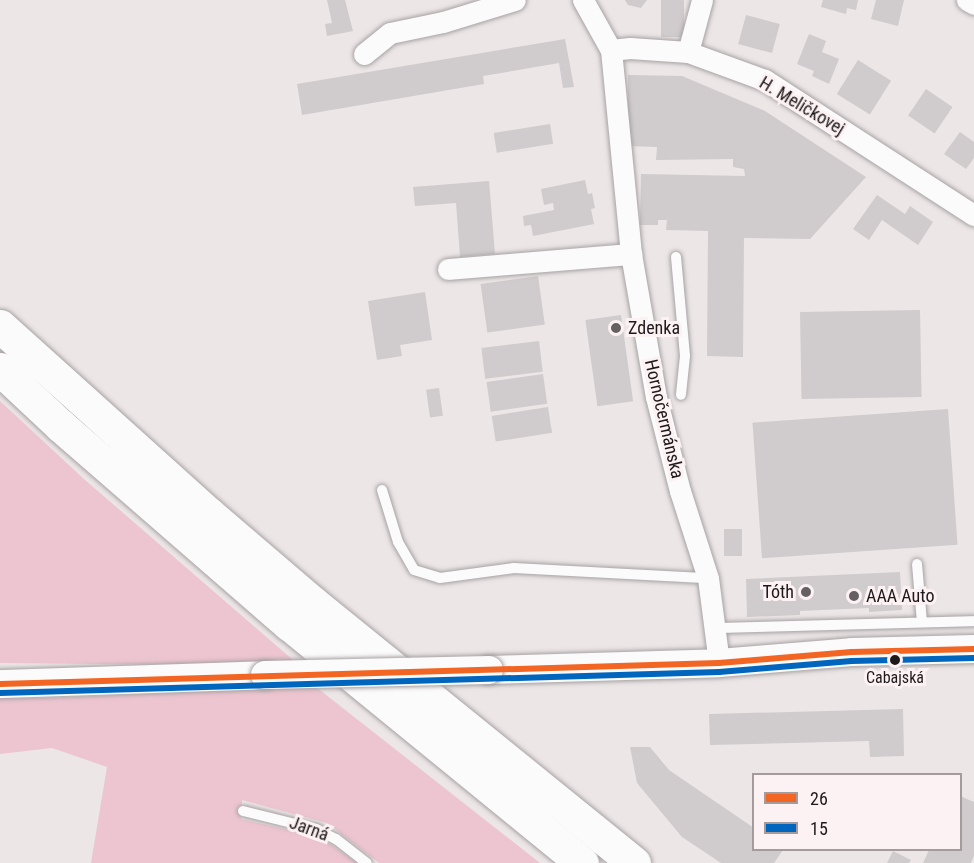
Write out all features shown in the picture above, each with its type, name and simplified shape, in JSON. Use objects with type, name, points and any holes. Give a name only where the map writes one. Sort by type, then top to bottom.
[{"type":"highway","points":[[0,326],[200,506],[296,588],[634,863]]},
{"type":"highway","points":[[0,369],[61,426],[289,624],[582,863]]},
{"type":"main road","points":[[0,684],[719,663],[852,652],[974,649]]},
{"type":"street","points":[[364,54],[390,33],[443,22],[515,0]]},
{"type":"street","name":"Hornočermánska","points":[[583,0],[611,50],[631,254],[656,397],[680,490],[708,578],[719,663]]},
{"type":"street","points":[[688,52],[702,0]]},
{"type":"street","points":[[967,0],[974,4]]},
{"type":"street","name":"H. Meličkovej","points":[[611,50],[630,48],[688,52],[765,80],[972,210]]},
{"type":"street","points":[[448,269],[631,254]]},
{"type":"lane","points":[[676,257],[685,356],[681,396]]},
{"type":"lane","points":[[382,490],[398,542],[414,570],[440,578],[514,568],[708,578]]},
{"type":"lane","points":[[917,564],[922,622]]},
{"type":"lane","points":[[715,628],[974,621]]},
{"type":"lane","name":"Jarná","points":[[243,811],[315,829],[336,839],[367,863]]},
{"type":"shaded area","points":[[0,401],[84,479],[300,666],[0,663]]},
{"type":"shaded area","points":[[316,687],[540,863],[379,863],[327,823],[242,800],[241,819],[320,837],[357,863],[91,863],[107,767],[52,748],[0,754],[0,698]]},
{"type":"building","points":[[327,0],[345,0],[353,31],[327,36],[325,24],[332,23]]},
{"type":"building","points":[[625,0],[647,0],[641,8],[628,5]]},
{"type":"building","points":[[661,0],[684,0],[684,37],[661,37]]},
{"type":"building","points":[[823,0],[858,0],[856,10],[847,8],[846,14],[821,7]]},
{"type":"building","points":[[876,0],[904,0],[898,26],[871,19]]},
{"type":"building","points":[[746,15],[780,24],[772,53],[738,44]]},
{"type":"building","points":[[809,34],[826,41],[822,52],[839,59],[829,84],[812,76],[814,71],[797,64]]},
{"type":"building","points":[[565,39],[574,87],[563,88],[559,63],[483,76],[484,84],[302,115],[297,84]]},
{"type":"building","points":[[858,60],[891,81],[870,115],[837,94]]},
{"type":"building","points":[[628,75],[682,76],[765,111],[866,177],[810,239],[744,238],[743,357],[707,356],[708,231],[666,230],[667,220],[658,220],[658,225],[640,225],[641,174],[745,176],[744,169],[733,167],[733,159],[656,160],[657,147],[627,146]]},
{"type":"building","points":[[926,89],[953,107],[935,133],[908,116]]},
{"type":"building","points":[[550,124],[553,144],[497,153],[494,133]]},
{"type":"building","points":[[960,132],[974,142],[974,158],[966,169],[944,154]]},
{"type":"building","points":[[585,180],[588,194],[592,193],[595,208],[591,209],[594,224],[533,236],[531,225],[524,226],[523,216],[554,210],[553,203],[544,205],[541,189]]},
{"type":"building","points":[[489,181],[495,254],[460,257],[456,203],[415,206],[413,187]]},
{"type":"building","points":[[877,195],[905,214],[910,206],[933,222],[918,245],[882,220],[869,240],[853,229]]},
{"type":"building","points":[[538,276],[545,325],[487,333],[481,284]]},
{"type":"building","points":[[425,292],[432,340],[400,345],[402,356],[377,360],[368,301]]},
{"type":"building","points":[[920,310],[922,397],[802,399],[800,312]]},
{"type":"building","points":[[621,315],[633,401],[597,406],[585,320]]},
{"type":"building","points":[[539,341],[543,372],[485,379],[481,348]]},
{"type":"building","points":[[543,374],[547,404],[491,412],[487,382]]},
{"type":"building","points":[[439,388],[443,416],[430,418],[426,390]]},
{"type":"building","points":[[548,407],[552,433],[496,442],[492,416]]},
{"type":"building","points":[[948,409],[957,545],[762,558],[752,423]]},
{"type":"building","points":[[724,529],[742,529],[742,556],[724,556]]},
{"type":"building","points":[[900,572],[902,610],[869,612],[869,608],[800,611],[800,615],[747,617],[746,579]]},
{"type":"building","points":[[903,709],[904,756],[870,757],[869,741],[710,745],[709,714]]},
{"type":"building","points":[[630,747],[650,747],[669,770],[752,827],[752,851],[782,851],[774,863],[721,863],[682,837],[637,783]]},
{"type":"building","points":[[962,797],[974,802],[974,856],[971,863],[923,863],[929,851],[962,851]]},
{"type":"building","points":[[893,851],[911,860],[909,863],[887,863]]},
{"type":"transit line","name":"26","points":[[0,684],[719,663],[852,652],[974,649]]},
{"type":"transit line","name":"15","points":[[0,693],[719,672],[852,661],[974,658]]},
{"type":"place","name":"Zdenka","points":[[616,328]]},
{"type":"place","name":"Tóth","points":[[806,592]]},
{"type":"place","name":"AAA Auto","points":[[854,596]]},
{"type":"place","name":"Cabajská","points":[[895,660]]}]
